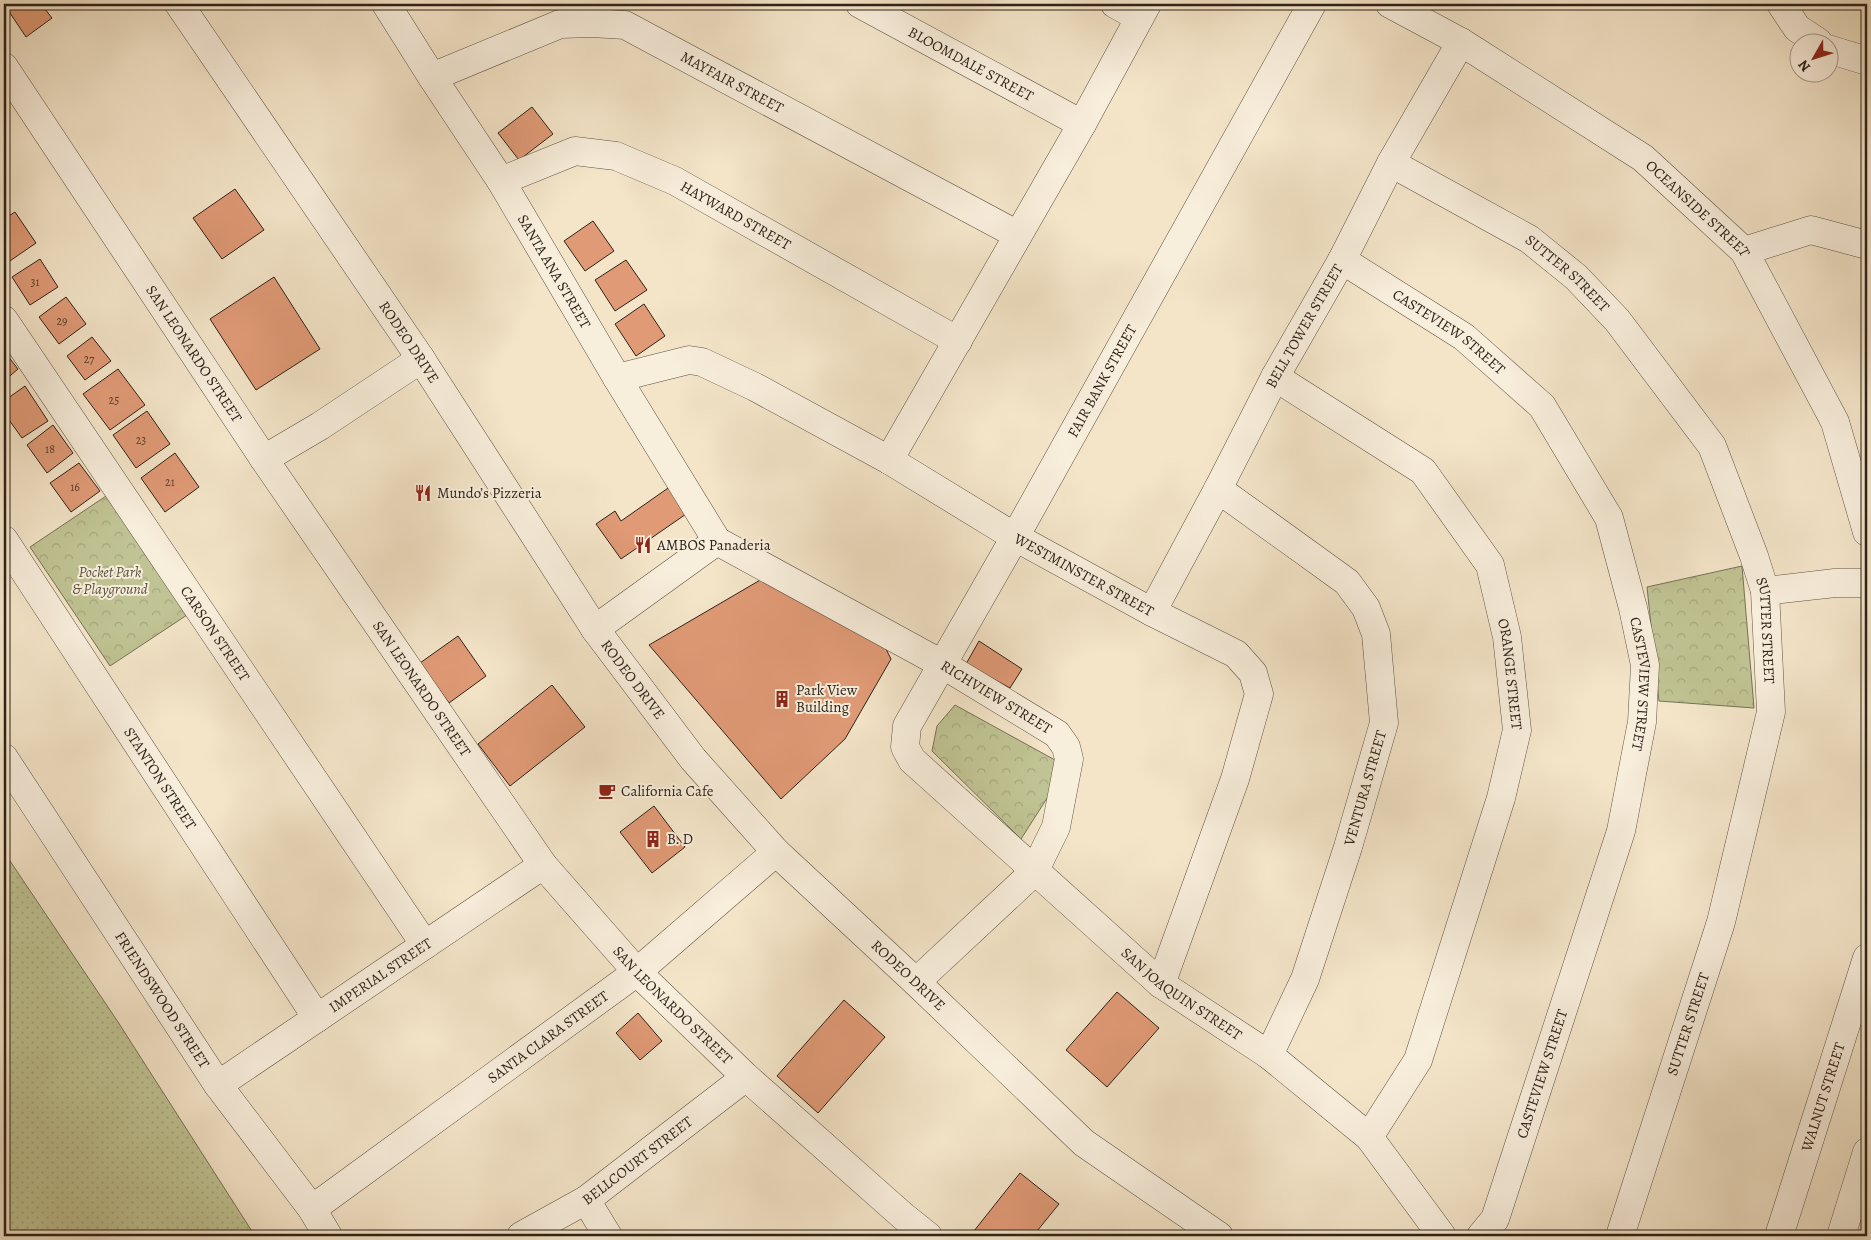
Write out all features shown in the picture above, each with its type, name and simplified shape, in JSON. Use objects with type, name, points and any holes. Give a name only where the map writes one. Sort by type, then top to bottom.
[{"type":"street","name":"RODEO DRIVE","points":[[179,4],[421,359],[595,628],[693,759],[776,852],[916,982],[1084,1143],[1220,1236]]},
{"type":"street","name":"SANTA ANA STREET","points":[[386,4],[501,181],[617,378],[718,542]]},
{"type":"street","name":"BLOOMDALE STREET","points":[[860,4],[1082,124]]},
{"type":"street","points":[[889,460],[1082,124],[1143,10],[1115,4]]},
{"type":"street","name":"FAIR BANK STREET","points":[[912,760],[905,747],[907,726],[1015,537],[1312,4]]},
{"type":"street","name":"OCEANSIDE STREET","points":[[1390,4],[1460,42],[1643,158],[1744,251],[1835,422],[1867,532]]},
{"type":"street","points":[[1781,4],[1797,28],[1803,32]]},
{"type":"street","name":"MAYFAIR STREET","points":[[432,76],[560,24],[625,25],[1018,235]]},
{"type":"street","name":"BELL TOWER STREET","points":[[1152,612],[1275,377],[1342,260],[1391,163],[1460,42]]},
{"type":"street","points":[[1838,52],[1867,61]]},
{"type":"street","name":"SAN LEONARDO STREET","points":[[4,67],[264,459],[544,865],[637,972],[746,1077],[928,1236]]},
{"type":"street","name":"HAYWARD STREET","points":[[501,181],[575,151],[616,156],[675,182],[958,341]]},
{"type":"street","name":"SUTTER STREET","points":[[1391,163],[1529,238],[1576,277],[1617,320],[1712,446],[1754,556],[1765,591],[1771,712],[1721,922],[1620,1236]]},
{"type":"street","points":[[1744,251],[1811,230],[1867,245]]},
{"type":"street","name":"CASTEVIEW STREET","points":[[1342,260],[1464,337],[1542,406],[1609,518],[1633,608],[1645,665],[1642,722],[1621,832],[1495,1219],[1481,1236]]},
{"type":"street","name":"CARSON STREET","points":[[4,320],[425,946]]},
{"type":"street","points":[[264,459],[320,426],[421,359]]},
{"type":"street","name":"WESTMINSTER STREET","points":[[617,378],[689,360],[702,362],[755,387],[889,460],[1015,537],[1152,612],[1236,654],[1253,673],[1259,694],[1235,779],[1161,984]]},
{"type":"street","name":"ORANGE STREET","points":[[1275,377],[1423,471],[1490,565],[1507,637],[1517,730],[1501,798],[1418,1060],[1368,1137]]},
{"type":"street","name":"VENTURA STREET","points":[[1218,489],[1347,582],[1366,608],[1376,634],[1384,723],[1345,856],[1305,979],[1269,1056]]},
{"type":"street","name":"STANTON STREET","points":[[4,540],[317,1018]]},
{"type":"street","points":[[595,628],[718,542]]},
{"type":"street","name":"RICHVIEW STREET","points":[[718,542],[942,664],[1057,734],[1066,747],[1069,759],[1056,827],[1034,872],[916,982]]},
{"type":"street","points":[[1765,591],[1835,583],[1867,583]]},
{"type":"street","name":"FRIENDSWOOD STREET","points":[[4,758],[218,1085],[312,1209],[328,1236]]},
{"type":"street","name":"SAN JOAQUIN STREET","points":[[912,760],[1034,872],[1161,984],[1269,1056],[1368,1137],[1442,1236]]},
{"type":"street","name":"SANTA CLARA STREET","points":[[312,1209],[637,972],[776,852]]},
{"type":"street","name":"IMPERIAL STREET","points":[[218,1085],[544,865]]},
{"type":"street","name":"WALNUT STREET","points":[[1779,1236],[1867,958]]},
{"type":"street","name":"BELLCOURT STREET","points":[[521,1236],[586,1200],[746,1077]]},
{"type":"street","points":[[1841,1236],[1867,1152]]},
{"type":"street","points":[[586,1200],[608,1236]]},
{"type":"green space","name":"Pocket Park & Playground","points":[[109,494],[190,613],[110,666],[30,547]]},
{"type":"green space","points":[[1742,566],[1754,708],[1659,701],[1647,587]]},
{"type":"green space","points":[[955,705],[1055,760],[1051,792],[1021,839],[932,751],[937,726]]},
{"type":"green space","points":[[4,852],[118,1022],[255,1236],[4,1236]]},
{"type":"building","points":[[4,4],[41,4],[52,18],[26,37]]},
{"type":"building","points":[[532,107],[553,134],[519,160],[498,133]]},
{"type":"building","points":[[235,189],[264,230],[222,259],[193,218]]},
{"type":"building","points":[[15,212],[36,243],[4,265],[4,219]]},
{"type":"building","points":[[593,221],[614,251],[585,271],[564,241]]},
{"type":"building","points":[[40,259],[58,287],[30,305],[12,277]]},
{"type":"building","points":[[626,260],[647,290],[615,311],[595,280]]},
{"type":"building","points":[[274,277],[320,349],[256,390],[210,319]]},
{"type":"building","points":[[66,297],[86,324],[59,344],[39,317]]},
{"type":"building","points":[[644,304],[665,336],[636,356],[615,324]]},
{"type":"building","points":[[92,337],[111,361],[85,380],[67,356]]},
{"type":"building","points":[[4,351],[18,369],[4,381]]},
{"type":"building","points":[[118,369],[145,405],[110,430],[83,394]]},
{"type":"building","points":[[25,386],[48,421],[22,438],[4,413],[4,401]]},
{"type":"building","points":[[147,411],[170,444],[136,468],[113,435]]},
{"type":"building","points":[[53,425],[73,453],[47,473],[27,445]]},
{"type":"building","points":[[175,453],[199,487],[165,512],[141,478]]},
{"type":"building","points":[[79,463],[100,491],[71,512],[50,483]]},
{"type":"building","points":[[671,486],[689,512],[621,559],[596,524],[615,511],[621,521]]},
{"type":"building","name":"Park View Building","points":[[762,579],[886,649],[891,659],[845,739],[781,799],[649,645]]},
{"type":"building","points":[[458,636],[486,676],[449,703],[420,663]]},
{"type":"building","points":[[979,641],[1022,669],[1010,688],[966,664]]},
{"type":"building","points":[[552,685],[585,727],[510,786],[478,744]]},
{"type":"building","name":"B. D","points":[[654,806],[685,847],[652,873],[620,832]]},
{"type":"building","points":[[1117,992],[1159,1028],[1107,1087],[1066,1050]]},
{"type":"building","points":[[844,1000],[885,1037],[818,1113],[777,1076]]},
{"type":"building","points":[[638,1013],[662,1041],[640,1060],[616,1033]]},
{"type":"building","points":[[1020,1173],[1059,1204],[1033,1236],[970,1236]]},
{"type":"place","name":"Mundo’s Pizzeria","points":[[423,493]]},
{"type":"place","name":"AMBOS Panaderia","points":[[643,545]]},
{"type":"place","name":"Park View Building","points":[[782,699]]},
{"type":"place","name":"California Cafe","points":[[607,791]]},
{"type":"place","name":"B. D","points":[[653,839]]}]
